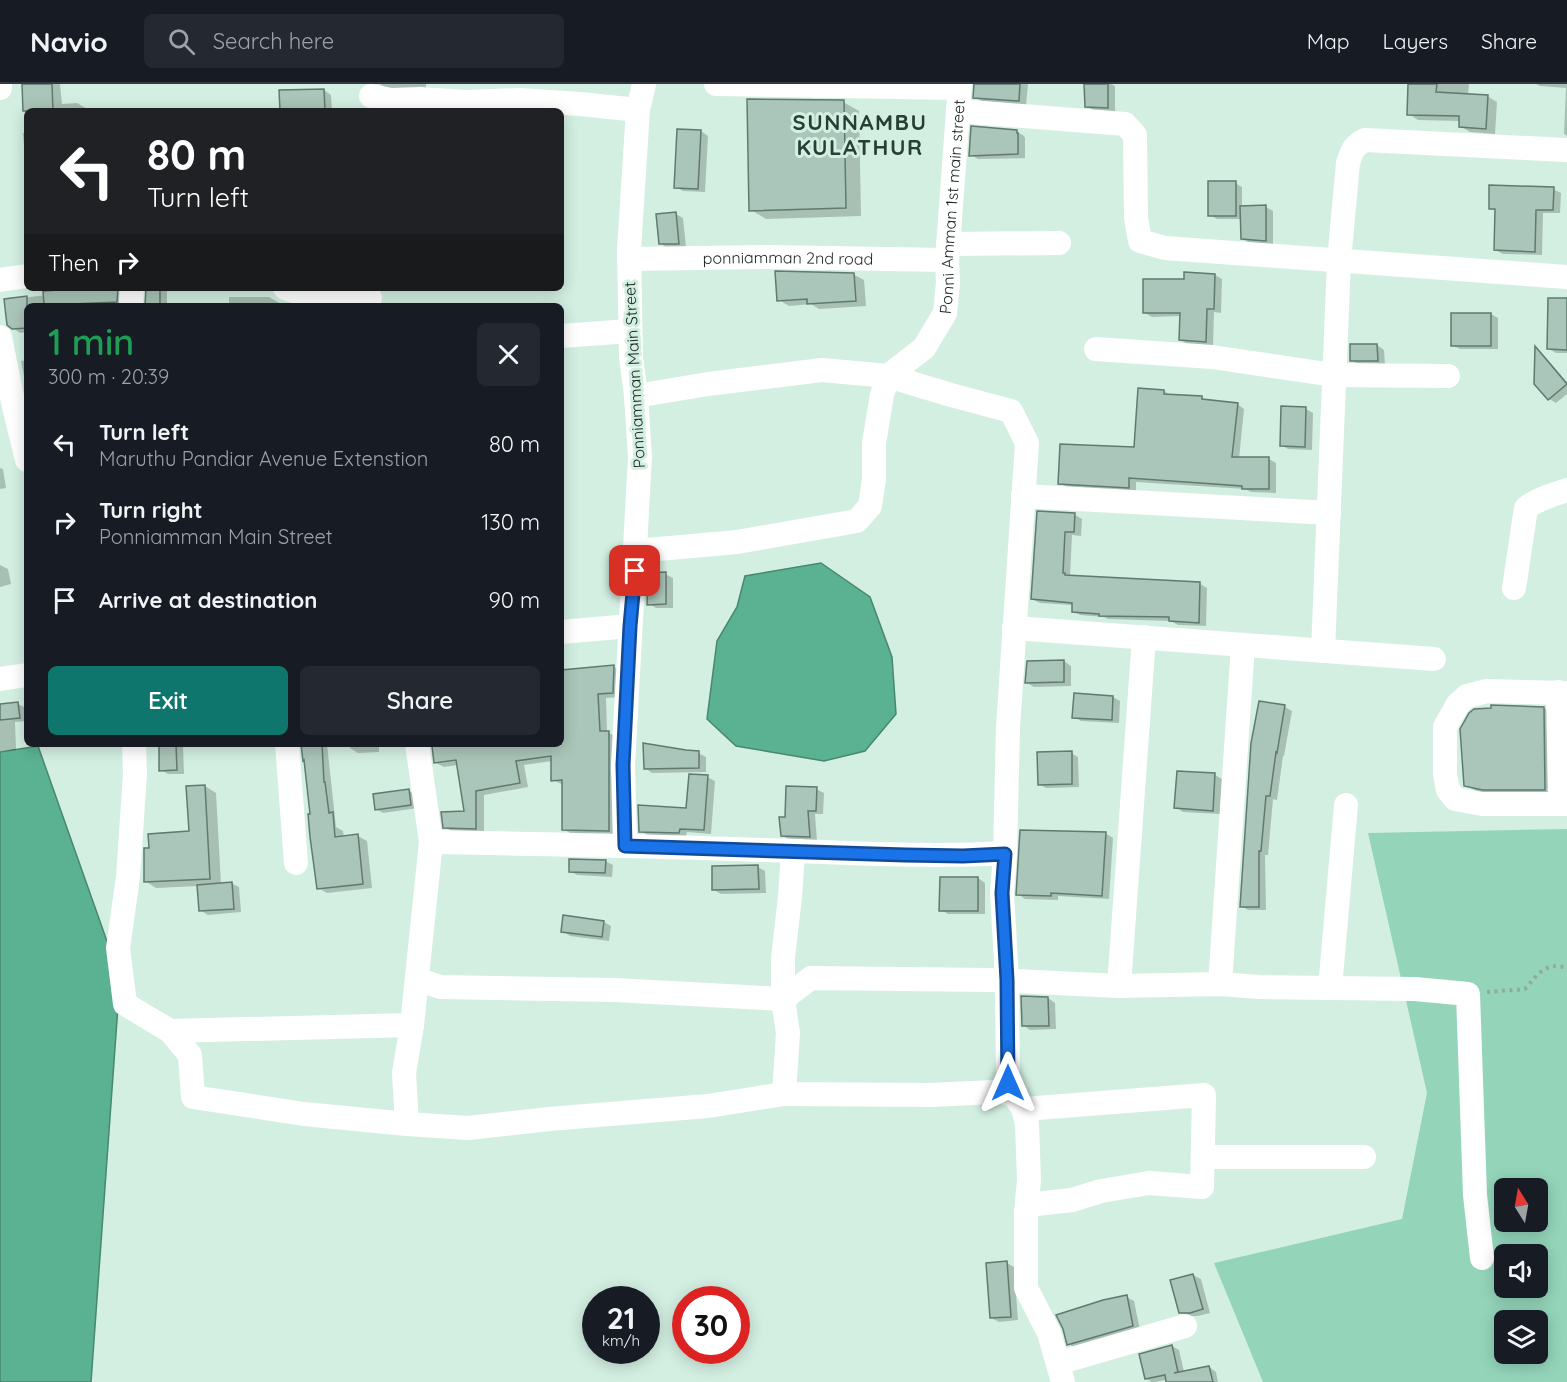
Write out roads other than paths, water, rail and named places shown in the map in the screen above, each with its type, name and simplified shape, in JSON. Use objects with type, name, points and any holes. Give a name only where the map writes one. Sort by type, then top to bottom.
[{"type":"street","name":"Ponniamman Main Street","points":[[625,846],[623,765],[640,457],[631,357],[629,259],[638,110],[644,84]]},
{"type":"street","points":[[716,84],[959,94],[1125,124],[1135,135],[1136,218],[1140,241],[1165,248],[1567,277]]},
{"type":"street","name":"Ponni Amman 1st main street","points":[[888,376],[924,348],[945,313],[959,94]]},
{"type":"street","points":[[371,97],[391,100],[466,102],[519,100],[638,110]]},
{"type":"street","points":[[1323,651],[1339,261],[1348,163],[1355,145],[1365,140],[1381,140],[1567,150]]},
{"type":"street","name":"ponniamman 2nd road","points":[[629,259],[948,252],[1059,243]]},
{"type":"street","points":[[0,280],[24,276]]},
{"type":"street","points":[[294,291],[370,297]]},
{"type":"street","points":[[564,336],[630,331]]},
{"type":"street","points":[[0,337],[24,448]]},
{"type":"street","points":[[1096,349],[1212,357],[1334,375],[1448,376]]},
{"type":"street","points":[[636,396],[708,384],[822,370],[888,376],[1011,411],[1027,442],[1008,727],[1002,893],[1007,980],[1008,1083],[1027,1124],[1029,1180],[1026,1288],[1049,1333],[1060,1372],[1185,1326]]},
{"type":"street","points":[[636,551],[737,542],[857,522],[870,506],[879,404],[888,376]]},
{"type":"street","points":[[1514,588],[1526,508],[1542,499],[1567,490]]},
{"type":"street","points":[[1023,496],[1329,513]]},
{"type":"street","points":[[564,632],[630,626]]},
{"type":"street","points":[[1014,628],[1434,659]]},
{"type":"street","points":[[1119,986],[1144,638]]},
{"type":"street","points":[[1220,984],[1243,645]]},
{"type":"street","points":[[0,679],[24,675]]},
{"type":"street","points":[[1487,691],[1562,692],[1563,804],[1482,804],[1455,799],[1448,790],[1445,775],[1445,728],[1458,704],[1467,696],[1487,691]]},
{"type":"street","points":[[134,747],[135,774],[128,877],[118,948],[125,1004],[170,1031],[190,1055],[193,1097],[304,1114],[468,1128],[708,1106],[784,1094],[931,1095],[993,1092],[1018,1101],[1204,1095],[1202,1187],[1149,1183],[1101,1191],[1072,1200],[1027,1204]]},
{"type":"street","points":[[287,747],[296,863]]},
{"type":"street","points":[[407,1124],[405,1073],[431,842],[417,747]]},
{"type":"street","points":[[1330,988],[1346,805]]},
{"type":"street","points":[[431,842],[905,855],[1005,854]]},
{"type":"street","points":[[784,1094],[789,1033],[783,999],[783,958],[793,851]]},
{"type":"street","points":[[417,979],[440,987],[615,990],[783,999],[811,978],[1007,980],[1119,986],[1220,984],[1259,987],[1415,989],[1468,994],[1475,1194],[1482,1258]]},
{"type":"street","points":[[170,1031],[412,1025]]},
{"type":"street","points":[[1203,1157],[1364,1156]]},
{"type":"district","name":"SUNNAMBU KULATHUR","points":[[860,134]]}]
